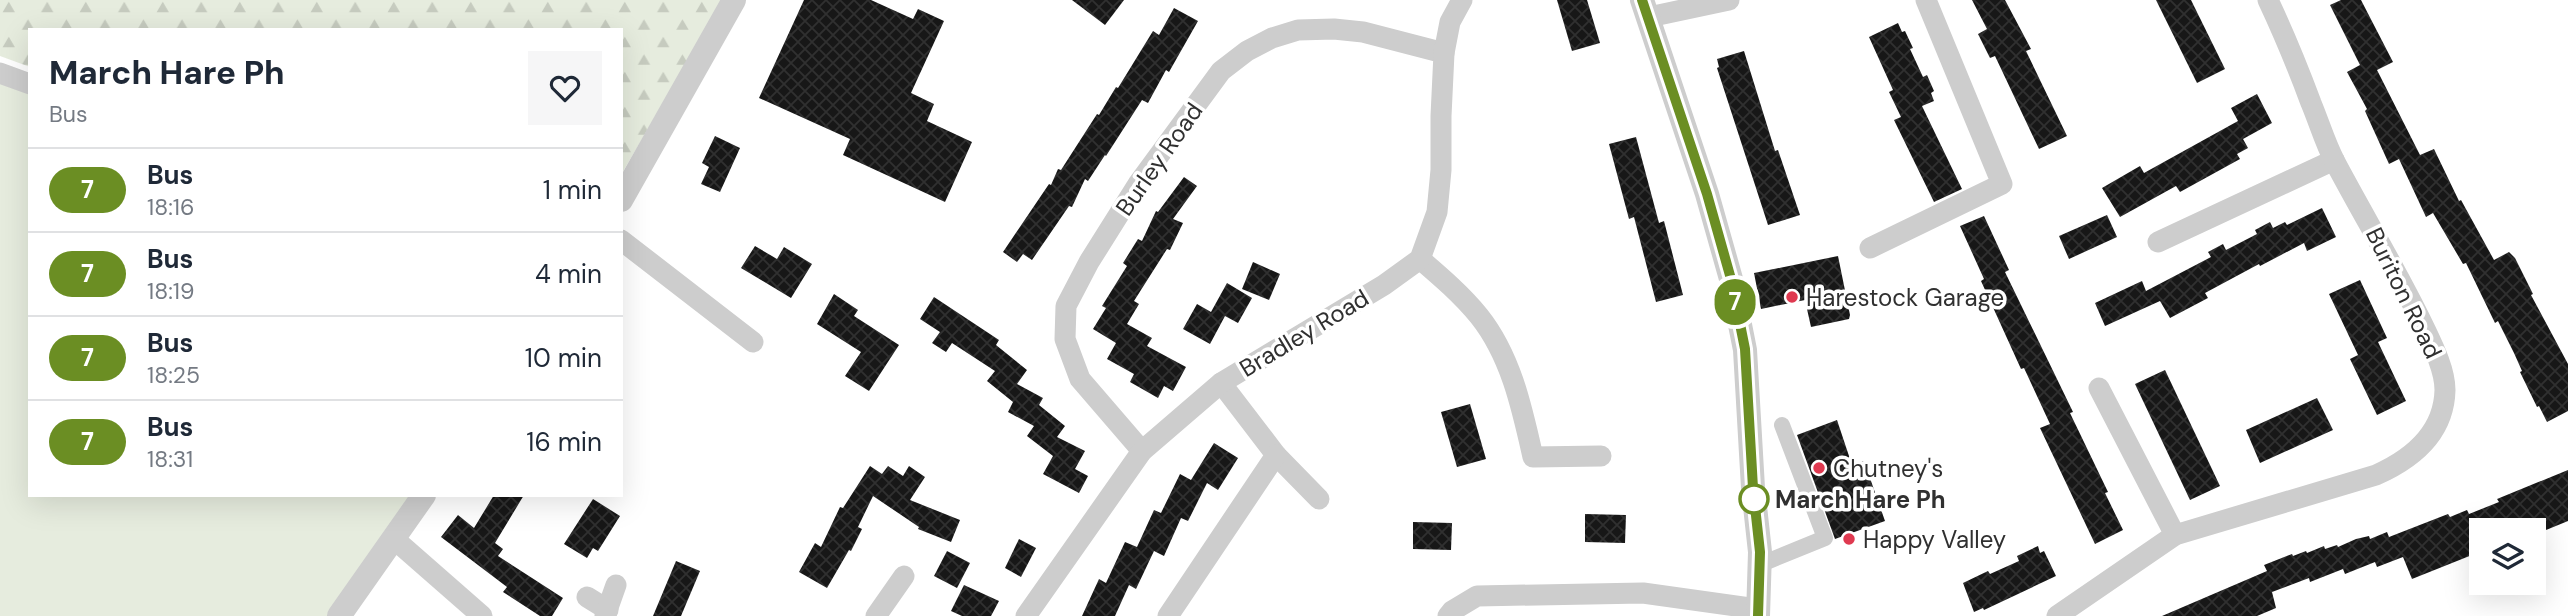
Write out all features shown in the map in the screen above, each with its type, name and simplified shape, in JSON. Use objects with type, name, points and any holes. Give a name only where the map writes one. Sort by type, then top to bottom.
[{"type":"street","points":[[623,196],[734,0]]},
{"type":"street","points":[[1462,0],[1450,22],[1444,53],[1441,170],[1437,212],[1420,259],[1479,316],[1499,346],[1523,410],[1533,457],[1601,456]]},
{"type":"street","points":[[1448,616],[1477,596],[1643,593],[1758,613],[1759,565],[1745,355],[1731,279],[1707,194],[1646,8],[1728,0]]},
{"type":"street","points":[[1870,248],[2002,184],[1926,0]]},
{"type":"street","name":"Buriton Road","points":[[2057,616],[2175,535],[2376,475],[2398,465],[2422,446],[2443,413],[2445,387],[2432,345],[2372,225],[2334,160],[2268,0]]},
{"type":"street","name":"Burley Road","points":[[1142,451],[1080,379],[1065,339],[1066,306],[1089,262],[1138,184],[1221,71],[1247,51],[1272,38],[1298,30],[1334,29],[1363,32],[1444,53]]},
{"type":"street","points":[[0,73],[28,83]]},
{"type":"street","points":[[2158,242],[2334,160]]},
{"type":"street","points":[[623,242],[753,342]]},
{"type":"street","name":"Bradley Road","points":[[1026,616],[1142,451],[1221,383],[1384,285],[1420,259]]},
{"type":"street","points":[[1221,383],[1276,455],[1319,499]]},
{"type":"street","points":[[2099,388],[2175,535]]},
{"type":"street","points":[[1759,565],[1825,538],[1782,425]]},
{"type":"street","points":[[1168,616],[1276,455]]},
{"type":"street","points":[[339,616],[423,497]]},
{"type":"street","points":[[393,538],[482,616]]},
{"type":"street","points":[[876,616],[904,576]]},
{"type":"street","points":[[587,597],[607,613],[616,585]]},
{"type":"green space","points":[[0,0],[723,0],[623,172],[623,28],[28,28],[28,66],[0,56]]},
{"type":"green space","points":[[0,76],[28,86],[28,497],[419,497],[339,616],[0,616]]},
{"type":"building","points":[[804,0],[871,0],[913,19],[918,9],[944,21],[911,93],[934,104],[927,121],[972,142],[945,202],[843,155],[850,139],[759,98]]},
{"type":"building","points":[[1072,0],[1124,0],[1105,25]]},
{"type":"building","points":[[1557,0],[1587,0],[1600,43],[1572,51]]},
{"type":"building","points":[[1972,0],[2005,0],[2031,49],[2026,51],[2067,136],[2039,149],[1995,56],[1990,58],[1978,34],[1987,29]]},
{"type":"building","points":[[2156,0],[2191,0],[2225,69],[2197,83]]},
{"type":"building","points":[[2341,0],[2361,0],[2393,62],[2377,70],[2420,155],[2434,149],[2459,201],[2461,200],[2494,260],[2509,252],[2515,258],[2533,294],[2531,295],[2568,364],[2568,411],[2547,422],[2520,372],[2522,371],[2498,321],[2495,323],[2466,263],[2463,264],[2433,213],[2426,217],[2399,159],[2389,164],[2365,111],[2367,109],[2347,72],[2360,65],[2330,5]]},
{"type":"building","points":[[1174,8],[1198,21],[1169,72],[1166,70],[1148,103],[1142,100],[1088,181],[1085,179],[1072,207],[1069,206],[1032,260],[1023,254],[1017,262],[1003,252],[1049,184],[1051,185],[1058,169],[1061,170],[1097,114],[1099,115],[1116,87],[1118,88],[1153,31],[1159,35]]},
{"type":"building","points":[[1898,23],[1913,48],[1910,49],[1923,77],[1927,75],[1934,91],[1931,93],[1934,101],[1922,106],[1962,189],[1934,202],[1894,120],[1901,117],[1889,92],[1893,90],[1869,37]]},
{"type":"building","points":[[1744,51],[1775,151],[1778,150],[1800,215],[1768,225],[1717,68],[1717,59]]},
{"type":"building","points":[[2257,94],[2272,123],[2243,139],[2248,148],[2237,154],[2240,159],[2180,192],[2176,186],[2120,217],[2102,188],[2140,166],[2144,173],[2238,121],[2231,108]]},
{"type":"building","points":[[715,136],[740,148],[720,192],[701,184],[709,167],[702,163]]},
{"type":"building","points":[[1636,137],[1659,223],[1664,221],[1683,295],[1656,302],[1634,217],[1629,219],[1609,144]]},
{"type":"building","points":[[1184,177],[1197,186],[1173,219],[1183,223],[1170,250],[1167,249],[1134,301],[1139,304],[1127,324],[1152,338],[1147,346],[1186,367],[1173,391],[1164,386],[1158,398],[1130,382],[1134,374],[1107,359],[1116,343],[1093,329],[1106,308],[1102,306],[1127,266],[1123,263],[1138,239],[1142,241],[1156,211],[1158,212]]},
{"type":"building","points":[[2322,208],[2336,237],[2307,251],[2304,243],[2260,266],[2259,264],[2205,293],[2208,298],[2170,318],[2160,301],[2105,326],[2095,303],[2142,281],[2146,291],[2211,257],[2208,252],[2223,244],[2226,250],[2257,234],[2255,230],[2270,222],[2273,228],[2285,222],[2287,225]]},
{"type":"building","points":[[2107,215],[2117,237],[2069,259],[2059,236]]},
{"type":"building","points":[[1984,216],[2009,270],[2005,272],[2073,412],[2070,413],[2123,530],[2095,544],[2040,428],[2050,424],[2024,368],[2021,369],[1981,281],[1984,279],[1960,226]]},
{"type":"building","points":[[755,246],[777,259],[784,247],[812,264],[791,298],[741,268]]},
{"type":"building","points":[[1838,256],[1849,319],[1811,327],[1805,300],[1761,309],[1754,273]]},
{"type":"building","points":[[1253,262],[1280,274],[1269,300],[1242,289]]},
{"type":"building","points":[[2360,280],[2387,338],[2378,342],[2406,401],[2377,415],[2350,359],[2358,355],[2329,294]]},
{"type":"building","points":[[1227,283],[1252,298],[1238,323],[1225,316],[1210,344],[1183,329],[1197,304],[1211,312]]},
{"type":"building","points":[[834,294],[858,310],[854,316],[899,345],[869,391],[845,376],[861,352],[817,324]]},
{"type":"building","points":[[934,297],[999,340],[996,345],[1027,370],[1017,384],[1043,398],[1039,405],[1065,426],[1057,437],[1085,451],[1075,469],[1088,476],[1079,493],[1043,474],[1053,456],[1027,436],[1034,426],[1008,412],[1013,402],[987,381],[995,371],[952,343],[946,352],[932,343],[940,332],[920,319]]},
{"type":"building","points":[[2165,370],[2220,486],[2190,500],[2135,384]]},
{"type":"building","points":[[2317,398],[2333,430],[2260,463],[2246,430]]},
{"type":"building","points":[[1470,404],[1486,459],[1457,467],[1441,412]]},
{"type":"building","points":[[1837,420],[1852,465],[1864,461],[1885,521],[1835,539],[1797,435]]},
{"type":"building","points":[[1214,443],[1238,458],[1218,490],[1207,483],[1188,521],[1181,518],[1164,556],[1154,551],[1136,589],[1129,585],[1115,616],[1082,616],[1099,579],[1106,583],[1125,542],[1137,547],[1154,510],[1161,513],[1180,474],[1191,480]]},
{"type":"building","points":[[870,466],[882,474],[888,466],[903,476],[909,466],[925,477],[910,500],[960,520],[951,542],[918,529],[919,527],[873,496],[858,527],[862,529],[851,551],[849,550],[827,588],[799,572],[815,543],[821,547],[840,507],[843,508]]},
{"type":"building","points":[[2568,470],[2568,521],[2546,530],[2546,518],[2469,518],[2469,556],[2412,579],[2403,557],[2377,567],[2375,562],[2345,574],[2343,569],[2310,582],[2309,578],[2272,592],[2276,608],[2257,616],[2162,616],[2267,571],[2264,565],[2292,554],[2307,553],[2324,546],[2325,549],[2337,545],[2338,547],[2356,539],[2369,536],[2370,539],[2387,532],[2389,537],[2448,514],[2450,517],[2467,510],[2469,514],[2499,502],[2497,499]]},
{"type":"building","points":[[493,497],[523,497],[495,543],[503,549],[498,556],[563,598],[552,616],[540,616],[503,592],[507,587],[441,537],[458,515],[474,528]]},
{"type":"building","points":[[593,499],[620,516],[598,551],[593,548],[587,558],[564,544]]},
{"type":"building","points":[[1585,514],[1626,515],[1625,543],[1585,542]]},
{"type":"building","points":[[1413,522],[1452,523],[1451,550],[1413,549]]},
{"type":"building","points":[[1019,539],[1036,548],[1021,577],[1005,568]]},
{"type":"building","points":[[2038,546],[2040,553],[2044,551],[2056,576],[1984,610],[1983,608],[1974,612],[1963,583],[2019,561],[2017,556]]},
{"type":"building","points":[[947,551],[970,563],[957,588],[934,576]]},
{"type":"building","points":[[676,561],[700,571],[681,616],[653,616]]},
{"type":"building","points":[[964,585],[999,601],[991,616],[962,616],[951,611]]},
{"type":"bus line","name":"7","points":[[1642,0],[1707,194],[1731,279],[1745,349],[1753,488],[1760,552],[1758,616]]},
{"type":"place","name":"Harestock Garage","points":[[1792,297]]},
{"type":"place","name":"Chutney's","points":[[1819,468]]},
{"type":"place","name":"March Hare Ph","points":[[1754,499]]},
{"type":"place","name":"Happy Valley","points":[[1849,539]]}]
